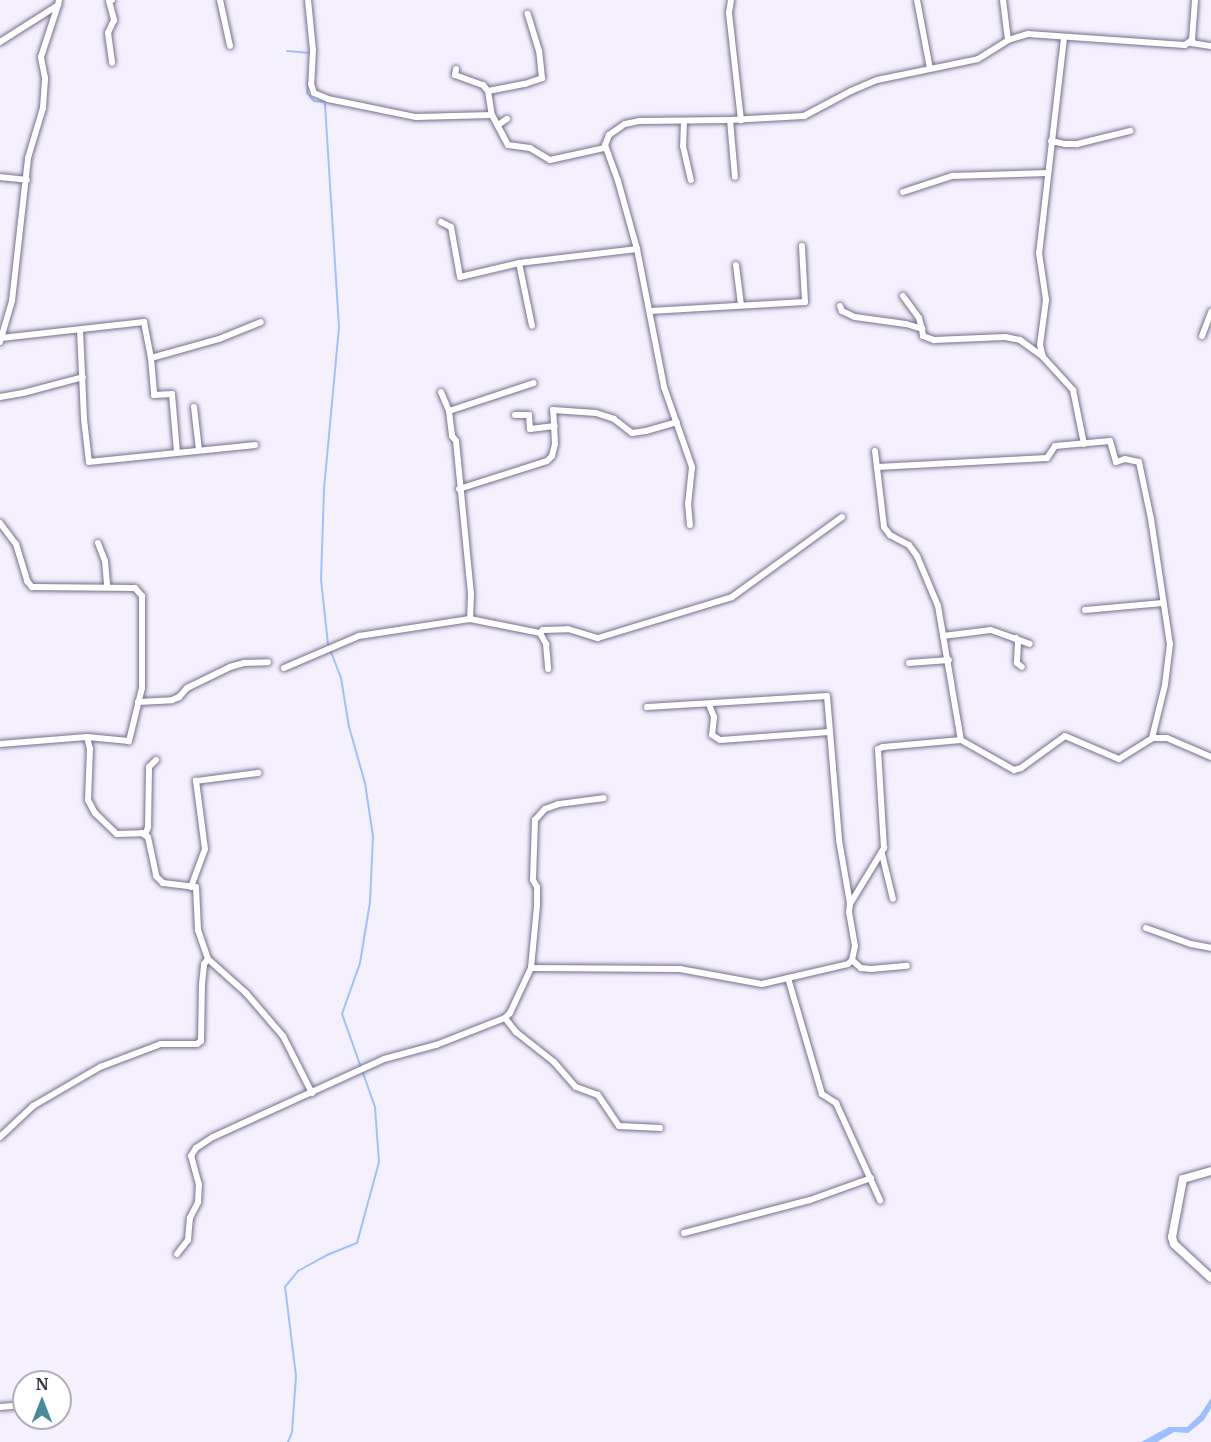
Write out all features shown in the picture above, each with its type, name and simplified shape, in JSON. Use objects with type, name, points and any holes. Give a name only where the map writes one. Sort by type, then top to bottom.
[{"type":"street","points":[[112,0],[109,2],[114,20],[108,33],[112,63]]},
{"type":"street","points":[[220,0],[230,46]]},
{"type":"street","points":[[308,0],[314,50],[311,84],[314,93],[328,99],[416,117],[492,115]]},
{"type":"street","points":[[731,0],[729,13],[741,120]]},
{"type":"street","points":[[917,0],[930,69]]},
{"type":"street","points":[[1003,0],[1008,40]]},
{"type":"street","points":[[1191,41],[1195,0]]},
{"type":"street","points":[[0,42],[58,2]]},
{"type":"street","points":[[58,2],[40,57],[45,78],[41,118],[28,158],[12,301],[0,340],[144,322],[151,358],[154,395],[172,394],[177,452]]},
{"type":"street","points":[[488,91],[525,84],[542,78],[539,51],[528,14]]},
{"type":"street","points":[[456,69],[455,75],[483,85],[488,91],[492,115],[508,145],[530,148],[550,160],[604,148],[609,135],[626,124],[639,120],[741,120],[804,116],[877,80],[978,59],[1008,40],[1028,34],[1173,45],[1191,41],[1211,46]]},
{"type":"street","points":[[1043,357],[1040,345],[1046,300],[1039,253],[1064,38]]},
{"type":"street","points":[[498,125],[507,119]]},
{"type":"street","points":[[730,120],[735,177]]},
{"type":"street","points":[[684,121],[683,146],[691,180]]},
{"type":"street","points":[[1051,141],[1077,144],[1130,131]]},
{"type":"street","points":[[605,145],[618,181],[637,249],[650,311],[655,353],[692,467],[688,503],[690,525]]},
{"type":"street","points":[[903,192],[952,176],[1048,173]]},
{"type":"street","points":[[0,177],[27,180]]},
{"type":"street","points":[[441,222],[451,227],[460,277],[519,262],[637,249]]},
{"type":"street","points":[[650,311],[805,302],[802,246]]},
{"type":"street","points":[[519,262],[532,326]]},
{"type":"street","points":[[736,265],[741,305]]},
{"type":"street","points":[[903,296],[919,318],[923,336],[934,340],[1005,337],[1020,340],[1043,357],[1073,390],[1084,444]]},
{"type":"street","points":[[840,306],[842,311],[855,317],[906,324],[922,329]]},
{"type":"street","points":[[1202,336],[1211,312]]},
{"type":"street","points":[[151,358],[219,339],[261,322]]},
{"type":"street","points":[[80,330],[89,462],[255,445]]},
{"type":"street","points":[[0,397],[82,377]]},
{"type":"street","points":[[450,411],[534,383]]},
{"type":"street","points":[[441,392],[450,411],[452,436],[456,441],[471,593],[470,620]]},
{"type":"street","points":[[194,407],[199,450]]},
{"type":"street","points":[[459,489],[547,461],[552,456],[554,410],[596,413],[614,419],[632,433],[646,432],[677,422]]},
{"type":"street","points":[[515,416],[529,415],[530,429],[555,426]]},
{"type":"street","points":[[877,467],[1047,458],[1055,446],[1110,441],[1116,462],[1125,459],[1139,462],[1151,519],[1170,644],[1165,685],[1152,738]]},
{"type":"street","points":[[875,451],[884,526],[890,535],[909,545],[917,556],[938,606],[962,740]]},
{"type":"street","points":[[284,668],[379,631],[470,620],[540,633],[543,630],[568,629],[598,638],[732,597],[842,517]]},
{"type":"street","points":[[0,523],[16,544],[27,581],[32,587],[135,588],[142,596],[143,663],[138,702],[134,712],[134,728],[129,741],[87,737],[0,744]]},
{"type":"street","points":[[98,543],[105,561],[107,586]]},
{"type":"street","points":[[1085,610],[1163,603]]},
{"type":"street","points":[[944,636],[991,630],[1016,637],[1030,644]]},
{"type":"street","points":[[540,633],[546,644],[548,669]]},
{"type":"street","points":[[1016,637],[1018,642],[1017,663],[1022,667]]},
{"type":"street","points":[[909,663],[949,660]]},
{"type":"street","points":[[138,702],[172,700],[179,697],[187,688],[230,667],[244,663],[268,662]]},
{"type":"street","points":[[531,968],[680,969],[752,984],[848,964],[852,960],[855,946],[840,840],[827,696],[647,707]]},
{"type":"street","points":[[710,707],[714,717],[712,735],[720,740],[830,732]]},
{"type":"street","points":[[893,898],[882,854],[884,830],[878,749],[962,740],[1014,770],[1022,768],[1065,736],[1119,759],[1152,738],[1167,738],[1211,757]]},
{"type":"street","points":[[87,737],[90,748],[88,800],[95,813],[117,834],[146,835]]},
{"type":"street","points":[[156,760],[149,767],[146,835],[156,876],[163,883],[196,887],[198,930],[208,959],[246,993],[284,1036],[312,1093]]},
{"type":"street","points":[[191,886],[205,849],[196,781],[258,773]]},
{"type":"street","points":[[177,1254],[188,1240],[190,1218],[198,1202],[199,1185],[191,1156],[196,1148],[213,1137],[384,1059],[436,1045],[505,1018],[510,1013],[531,968],[537,906],[537,887],[533,880],[535,820],[545,809],[559,804],[604,798]]},
{"type":"street","points":[[850,904],[882,854]]},
{"type":"street","points":[[1146,928],[1191,944],[1211,948]]},
{"type":"street","points":[[0,1137],[33,1106],[100,1066],[161,1044],[197,1044],[201,1041],[202,984],[204,964],[208,959]]},
{"type":"street","points":[[852,960],[861,968],[907,966]]},
{"type":"street","points":[[788,978],[822,1094],[836,1103],[880,1200]]},
{"type":"street","points":[[505,1018],[516,1032],[554,1062],[576,1087],[598,1095],[619,1126],[660,1128]]},
{"type":"street","points":[[1211,1171],[1184,1179],[1172,1236],[1174,1244],[1211,1278]]},
{"type":"street","points":[[684,1233],[810,1200],[870,1178]]},
{"type":"water","points":[[1211,1398],[1211,1408],[1204,1420],[1188,1433],[1174,1432],[1157,1442],[1141,1442],[1169,1427],[1187,1427],[1200,1415]]},
{"type":"waterway","points":[[287,51],[311,53]]},
{"type":"waterway","points":[[288,1442],[292,1432],[296,1376],[285,1287],[298,1271],[327,1255],[357,1243],[379,1162],[375,1107],[342,1014],[360,963],[370,902],[373,836],[365,783],[349,727],[341,678],[328,644],[321,580],[324,489],[339,327],[325,102],[314,101],[307,93],[309,73]]}]
